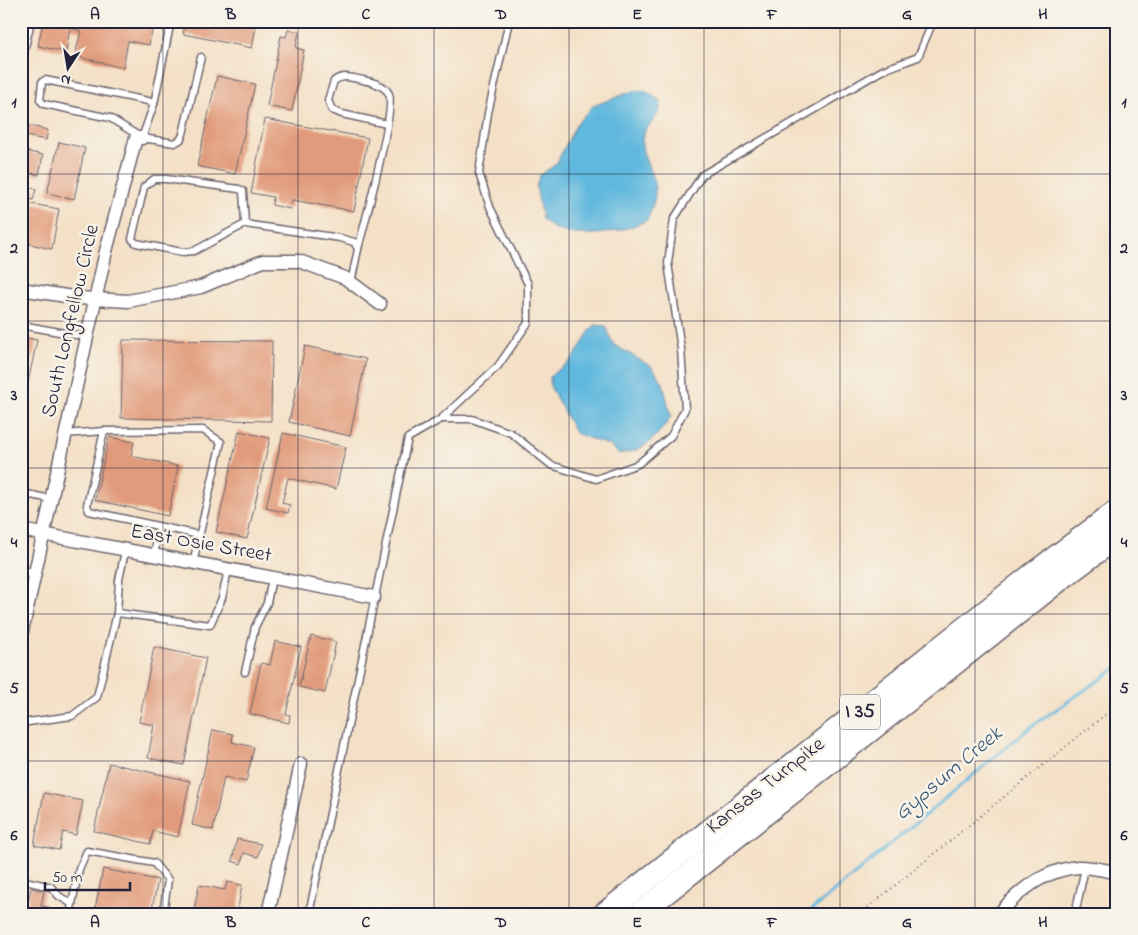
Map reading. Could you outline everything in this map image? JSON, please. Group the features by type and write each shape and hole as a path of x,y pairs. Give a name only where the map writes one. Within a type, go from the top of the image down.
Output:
{"highway":[{"name":"Kansas Turnpike","path":"604,914 1033,574 1117,511"},
{"name":"Kansas Turnpike","path":"639,914 1062,578 1117,537"}],"street":[{"name":"South Longfellow Circle","path":"21,636 95,299 136,138 142,138"},
{"path":"21,289 95,299 128,301 201,287 263,261 299,261 345,278 380,304"},
{"name":"East Osie Street","path":"21,530 374,597"},
{"path":"268,914 302,764"},
{"path":"999,914 1024,889 1040,879 1059,871 1085,868 1117,872"}],"lane":[{"path":"21,65 31,21"},
{"path":"142,138 154,104 171,21"},
{"path":"308,914 408,438 441,419 498,366 528,323 528,284 490,207 479,173 488,112 509,21"},
{"path":"441,419 472,419 511,433 551,465 596,479 638,464 671,436 685,409 681,349 668,263 674,219 702,175 883,70 918,57 933,21"},
{"path":"154,104 148,101 45,80 42,82 40,100 44,104 110,118 142,138 175,143 181,140 201,57"},
{"path":"352,282 358,249 387,124 391,104 389,93 381,86 345,76 334,81 328,100 332,110 387,124"},
{"path":"245,224 242,206 243,191 239,189 154,179 144,187 132,239 136,243 182,252 194,251 245,224 340,238 354,242 358,249"},
{"path":"21,325 87,337"},
{"path":"65,434 104,431 203,430 221,442 193,563"},
{"path":"104,431 87,505 89,511 159,527 200,532"},
{"path":"21,493 51,499"},
{"path":"154,556 159,527"},
{"path":"21,721 28,722 72,716 97,697 117,613 119,580 125,551"},
{"path":"21,569 35,573"},
{"path":"117,613 210,625 222,598 228,570"},
{"path":"245,672 254,626 267,603 272,578"},
{"path":"70,914 79,869 87,851 154,863 168,880 163,914"},
{"path":"1075,914 1085,868"},
{"path":"21,880 51,887 59,896 72,904"}],"path":[{"path":"860,914 1117,705"}],"shaded area":[{"path":"21,21 38,21 21,88"}],"water":[{"path":"643,90 661,101 658,114 646,129 642,139 643,153 655,185 653,206 648,219 628,228 604,233 568,233 552,227 542,219 536,186 540,175 556,164 577,123 593,106 630,92"},
{"path":"595,325 606,326 613,344 652,367 663,383 671,417 650,442 636,450 619,454 610,446 575,433 550,386 550,377 572,359"}],"building":[{"path":"43,21 154,21 149,45 128,41 123,68 75,56 81,31 70,28 66,52 38,46"},
{"path":"186,21 257,21 252,48 183,34"},
{"path":"288,30 299,32 296,48 304,50 292,111 267,106 281,36 286,37"},
{"path":"217,76 255,84 235,174 197,166"},
{"path":"265,119 368,138 354,211 292,200 290,209 272,205 273,197 251,193"},
{"path":"21,124 48,130 46,140 21,135"},
{"path":"59,142 85,148 74,199 47,193"},
{"path":"21,150 43,155 39,175 21,171"},
{"path":"21,186 36,189 33,200 21,197"},
{"path":"21,202 59,209 52,249 21,242"},
{"path":"21,337 37,340 23,406 21,405"},
{"path":"123,340 272,341 271,421 121,418"},
{"path":"305,346 366,359 350,436 289,422"},
{"path":"239,431 270,438 247,539 216,532"},
{"path":"283,433 346,447 336,489 288,478 282,503 290,505 288,513 266,508"},
{"path":"109,437 134,442 131,456 178,466 168,516 95,500"},
{"path":"311,636 336,642 325,693 299,687"},
{"path":"275,641 301,647 286,714 290,715 289,723 250,714 261,663 270,665"},
{"path":"154,647 206,658 184,765 148,758 154,725 139,722"},
{"path":"213,730 233,734 232,742 254,747 246,782 224,777 213,830 192,825"},
{"path":"109,763 190,781 178,837 153,831 150,844 94,831"},
{"path":"44,793 83,801 76,835 63,832 59,850 34,845"},
{"path":"237,839 261,844 258,857 244,853 241,864 232,861"},
{"path":"103,869 158,880 151,914 94,914"},
{"path":"227,882 242,885 237,914 193,914 199,885 225,890"},
{"path":"31,888 44,891 41,906 49,907 47,914 21,914 21,901 28,903"}],"waterway":[{"name":"Gypsum Creek","path":"807,914 1032,726 1117,668"}]}
